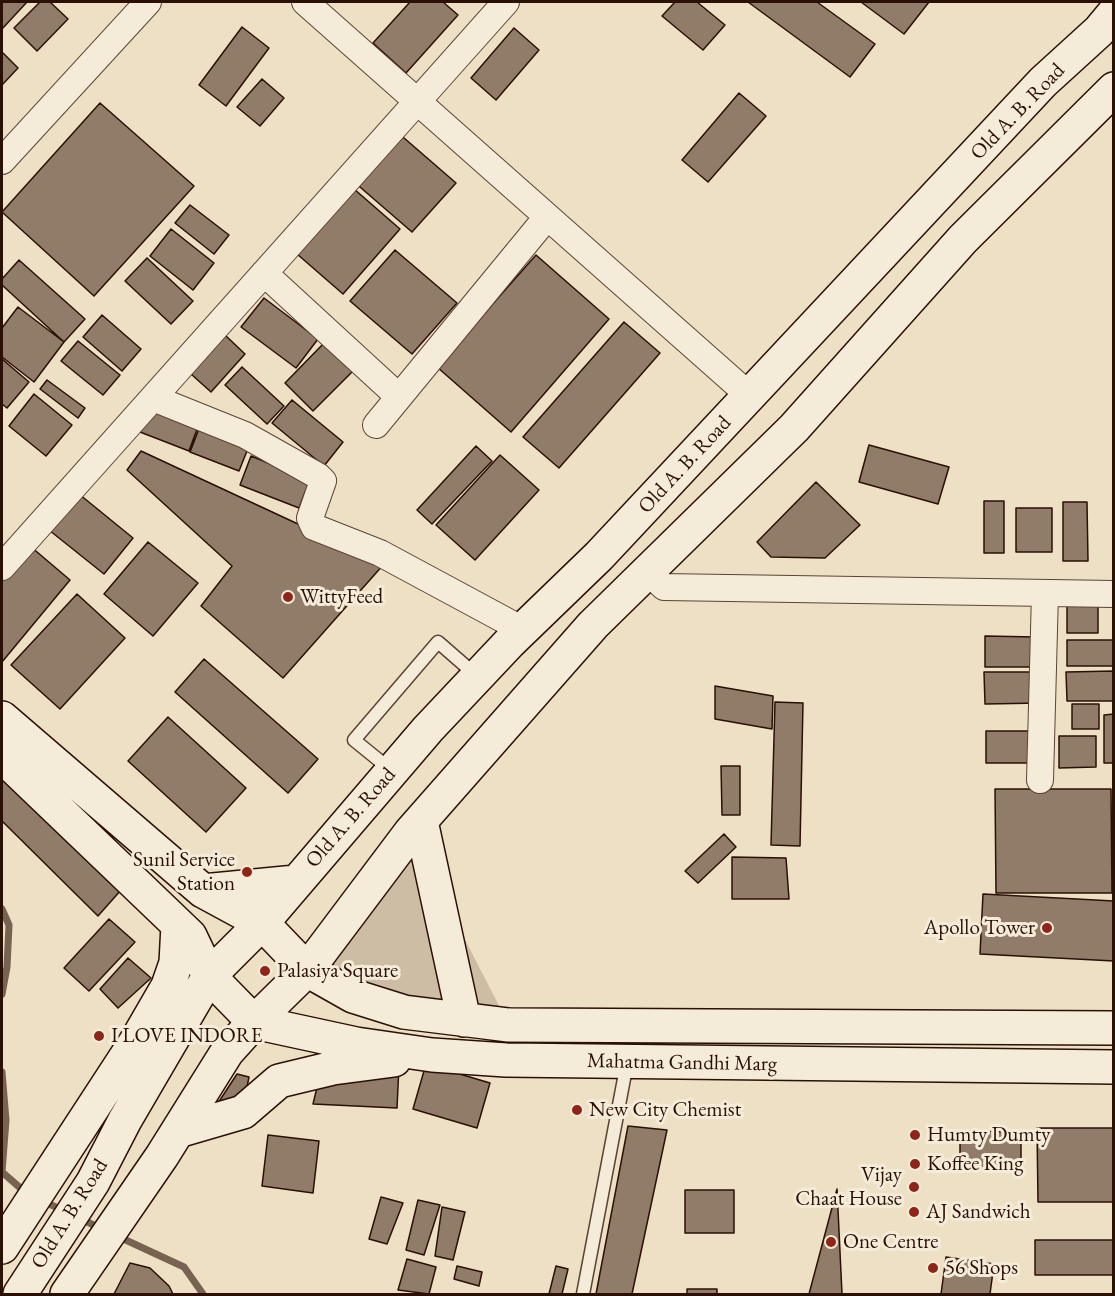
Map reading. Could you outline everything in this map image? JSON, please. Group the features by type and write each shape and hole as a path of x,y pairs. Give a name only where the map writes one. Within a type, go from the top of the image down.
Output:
{"main road":[{"name":"Old A. B. Road","path":"20,1294 50,1253 87,1192 125,1120 208,976 262,923 392,771 477,677 599,556 1043,82 1099,31 1113,13"},
{"path":"307,970 421,821 592,625 649,573 794,428 963,239 1113,89"},
{"name":"Mahatma Gandhi Marg","path":"2,718 203,891 262,923 307,970 353,996 404,1012 520,1026 1113,1028"},
{"path":"2,756 190,936 208,976 254,1022"},
{"path":"421,821 464,1020"},
{"path":"203,891 296,882"},
{"path":"2,1247 57,1164 168,986 176,963 178,925"},
{"name":"Old A. B. Road","path":"73,1285 178,1131 227,1052 307,970"},
{"name":"Mahatma Gandhi Marg","path":"254,1022 356,1044 432,1055 627,1062 1113,1067"},
{"path":"178,1131 243,1112 279,1081 333,1068 432,1055"},
{"path":"57,1164 87,1192"}],"street":[{"path":"2,161 148,2"},
{"path":"305,2 750,396"},
{"path":"2,567 506,2"},
{"path":"376,425 547,217"},
{"path":"264,273 399,397"},
{"path":"153,398 244,435 318,476 323,481 310,518 314,527 380,553 523,630"},
{"path":"649,573 664,587 1113,594"},
{"path":"1040,780 1045,593"}],"lane":[{"path":"392,771 354,740 438,642 477,677"},
{"path":"584,1294 627,1062"}],"shaded area":[{"path":"410,833 509,1025 307,970"}],"building":[{"path":"2,2 27,2 2,29"},
{"path":"40,2 50,2 68,19 37,51 14,28"},
{"path":"410,2 443,2 458,15 406,73 373,43"},
{"path":"675,2 697,2 725,25 703,50 662,16"},
{"path":"748,2 817,2 875,44 850,77"},
{"path":"861,2 929,2 904,34"},
{"path":"242,27 269,48 226,106 199,85"},
{"path":"514,28 539,50 496,100 471,78"},
{"path":"2,52 18,68 2,85"},
{"path":"262,79 284,98 260,126 237,107"},
{"path":"739,93 766,116 708,182 682,160"},
{"path":"100,103 194,186 94,296 2,212"},
{"path":"396,131 456,183 412,232 353,181"},
{"path":"346,182 400,229 343,294 289,247"},
{"path":"190,205 229,235 214,254 175,223"},
{"path":"171,229 214,263 193,290 150,256"},
{"path":"395,250 457,303 412,354 350,301"},
{"path":"536,255 609,319 511,432 437,367"},
{"path":"147,258 193,301 171,324 125,281"},
{"path":"19,260 85,319 64,342 2,285 2,279"},
{"path":"264,298 318,339 296,368 241,327"},
{"path":"18,307 64,342 34,382 2,357 2,328"},
{"path":"102,315 141,349 122,371 83,337"},
{"path":"624,322 660,353 559,468 523,437"},
{"path":"225,335 245,354 211,392 191,374"},
{"path":"78,341 120,375 103,395 61,361"},
{"path":"325,342 354,370 313,411 285,383"},
{"path":"2,359 29,382 7,408 2,404"},
{"path":"242,367 284,406 267,424 225,385"},
{"path":"47,380 85,408 78,418 40,389"},
{"path":"34,394 72,425 46,456 9,426"},
{"path":"292,400 343,442 324,466 272,423"},
{"path":"150,403 200,421 189,451 140,432"},
{"path":"202,421 251,441 239,471 190,452"},
{"path":"869,445 949,467 938,504 859,482"},
{"path":"476,446 492,461 432,524 417,510"},
{"path":"141,451 384,564 283,678 201,606 232,566 127,470"},
{"path":"500,455 539,490 475,560 436,525"},
{"path":"251,456 310,480 299,508 240,485"},
{"path":"816,482 860,525 825,558 771,557 757,542"},
{"path":"79,494 133,538 104,574 49,530"},
{"path":"984,501 1004,501 1004,553 984,553"},
{"path":"1063,502 1087,502 1088,561 1063,561"},
{"path":"1016,508 1052,508 1052,552 1016,552"},
{"path":"148,542 198,583 153,636 104,594"},
{"path":"30,546 70,580 2,662 2,580"},
{"path":"77,594 125,638 60,709 11,665"},
{"path":"1067,599 1098,599 1098,633 1067,633"},
{"path":"985,636 1036,637 1036,667 985,667"},
{"path":"1067,640 1114,640 1114,666 1067,666"},
{"path":"204,659 318,759 288,793 175,692"},
{"path":"1114,671 1114,701 1067,701 1066,672"},
{"path":"984,672 1041,672 1041,703 985,704"},
{"path":"715,686 773,696 772,729 715,719"},
{"path":"775,702 803,703 800,846 771,845"},
{"path":"1072,704 1099,704 1099,729 1072,729"},
{"path":"1114,714 1114,763 1104,763 1104,715"},
{"path":"168,717 246,788 206,832 128,761"},
{"path":"986,731 1034,731 1035,763 986,763"},
{"path":"1059,736 1096,736 1096,767 1059,768"},
{"path":"2,766 121,890 98,916 2,821"},
{"path":"721,766 740,766 740,815 722,815"},
{"path":"995,789 1111,789 1112,893 996,893"},
{"path":"724,834 736,847 698,883 685,871"},
{"path":"732,857 786,858 789,899 732,899"},
{"name":"Apollo Tower","path":"983,894 1114,901 1114,961 980,954"},
{"path":"109,919 135,942 89,991 64,968"},
{"path":"128,958 151,978 118,1008 100,989"},
{"path":"426,1064 490,1083 477,1128 413,1109"},
{"path":"399,1066 397,1108 313,1104 320,1075"},
{"path":"237,1074 249,1077 244,1102 218,1103"},
{"path":"628,1126 667,1130 632,1294 596,1294"},
{"path":"1037,1128 1114,1128 1114,1202 1038,1202"},
{"path":"960,1131 1021,1132 1021,1169 960,1169"},
{"path":"268,1135 319,1141 313,1193 262,1186"},
{"name":"One Centre","path":"837,1189 842,1294 809,1294"},
{"path":"685,1190 734,1190 734,1233 685,1233"},
{"path":"381,1197 403,1203 387,1244 369,1239"},
{"path":"418,1200 440,1205 424,1255 406,1250"},
{"path":"442,1207 465,1212 453,1260 435,1256"},
{"path":"1035,1240 1114,1240 1114,1275 1035,1275"},
{"path":"946,1257 994,1264 990,1294 941,1294"},
{"path":"407,1259 436,1267 429,1294 398,1290"},
{"path":"130,1263 150,1268 169,1286 173,1294 114,1294"},
{"path":"457,1266 482,1272 479,1286 454,1279"},
{"path":"556,1266 568,1269 562,1294 549,1294"},
{"path":"687,1289 717,1289 717,1294 687,1294"}],"waterway":[{"path":"2,909 9,925 7,967 2,994"},
{"path":"2,1072 6,1120 2,1172 26,1193"},
{"path":"41,1200 64,1211"},
{"path":"79,1218 102,1229"},
{"path":"117,1236 184,1267 203,1294"}],"place":[{"name":"WittyFeed","path":"288,597"},
{"name":"Sunil Service Station","path":"247,872"},
{"name":"Apollo Tower","path":"1047,928"},
{"name":"Palasiya Square","path":"265,971"},
{"name":"I LOVE INDORE","path":"99,1036"},
{"name":"New City Chemist","path":"577,1110"},
{"name":"Humty Dumty","path":"915,1135"},
{"name":"Koffee King","path":"915,1164"},
{"name":"Vijay Chaat House","path":"914,1187"},
{"name":"AJ Sandwich","path":"914,1212"},
{"name":"One Centre","path":"831,1242"},
{"name":"56 Shops","path":"933,1268"}]}
